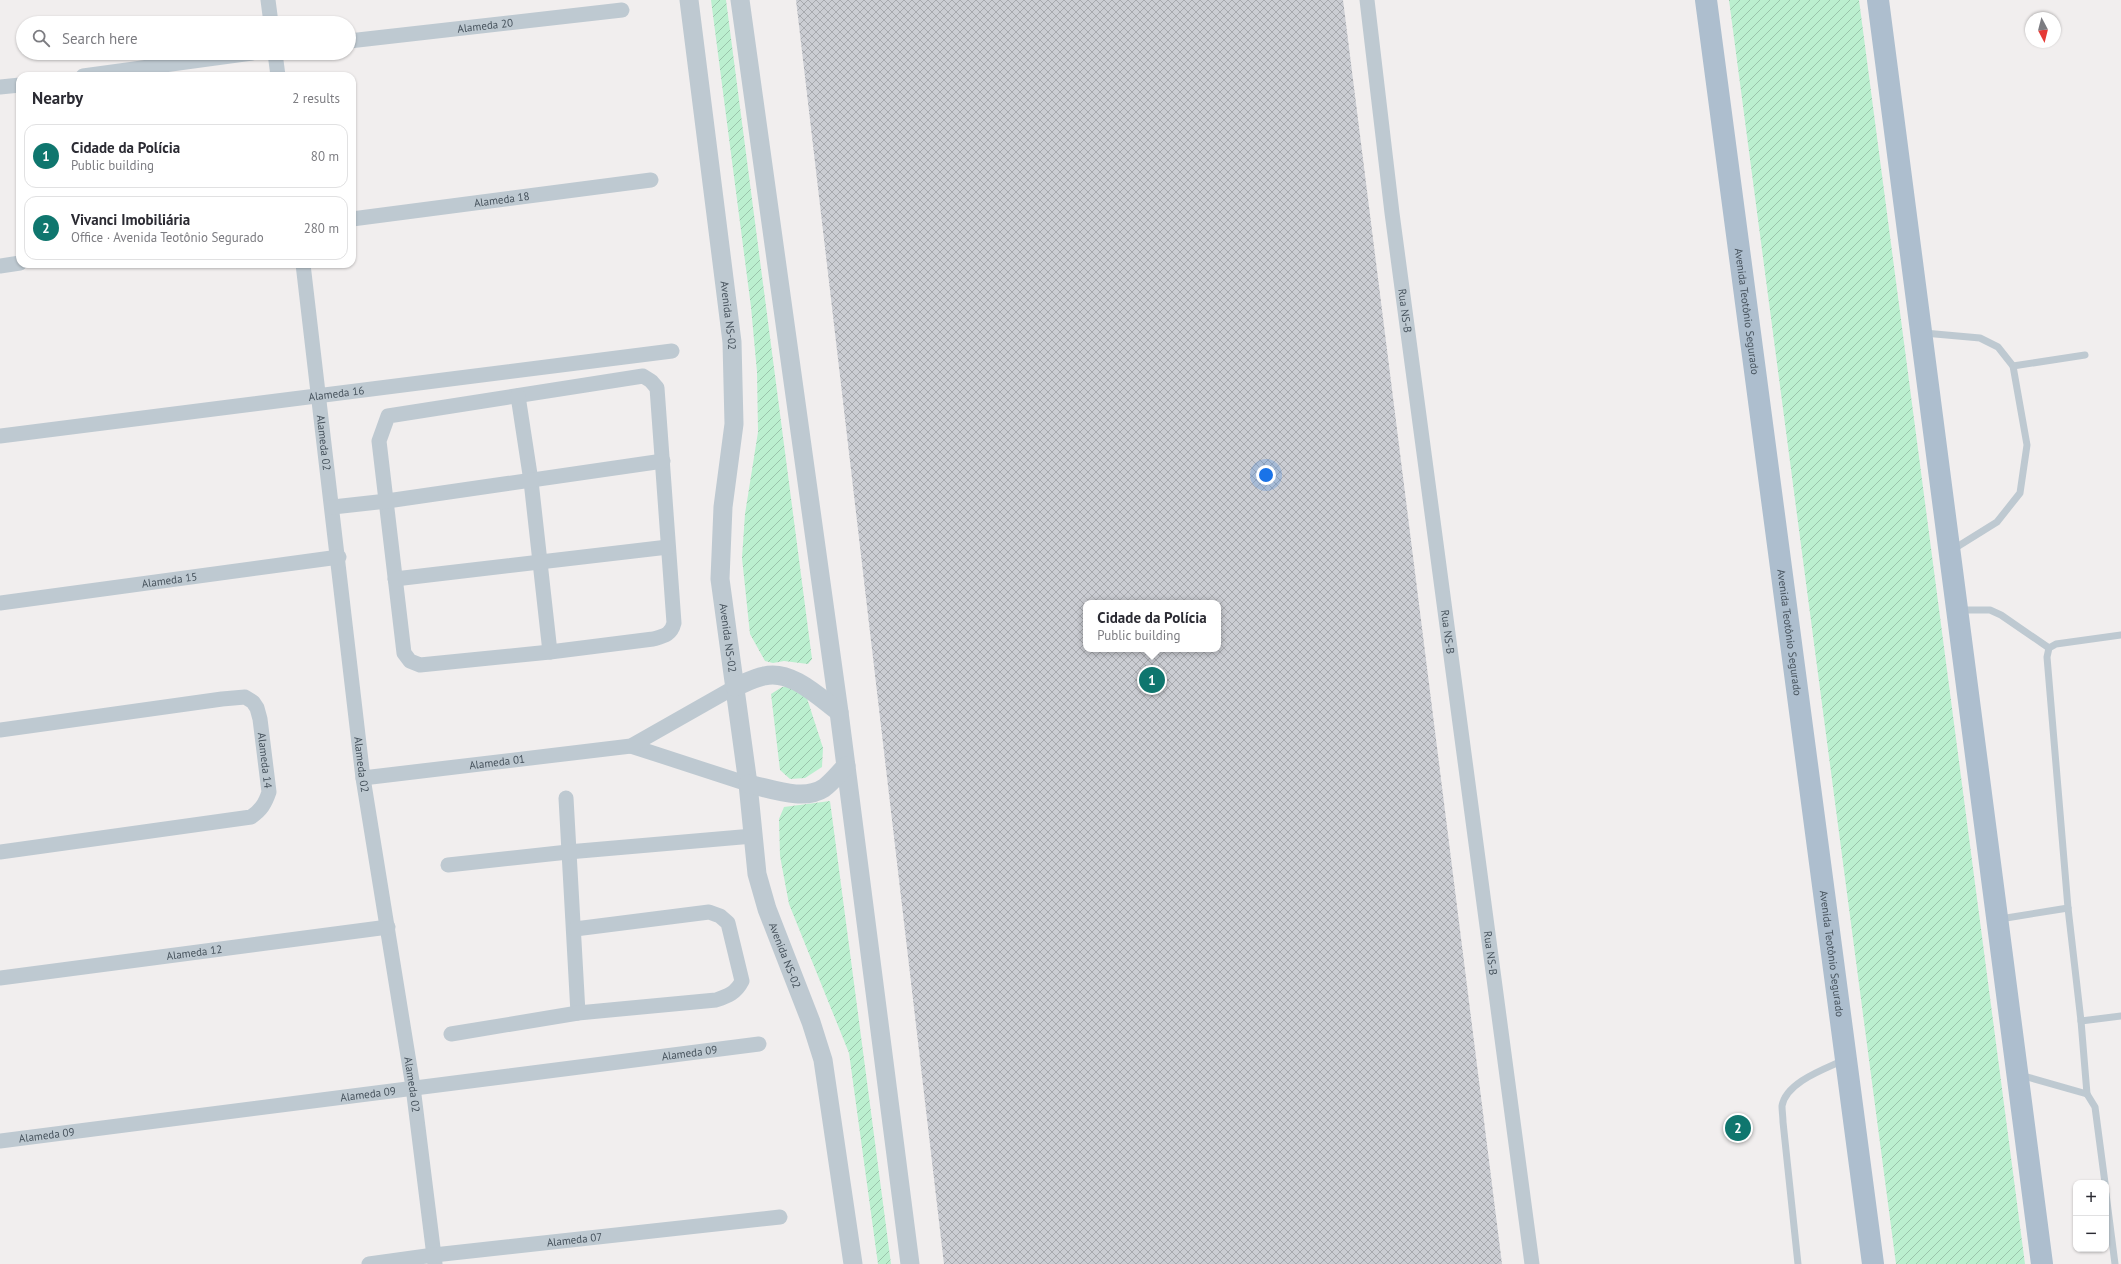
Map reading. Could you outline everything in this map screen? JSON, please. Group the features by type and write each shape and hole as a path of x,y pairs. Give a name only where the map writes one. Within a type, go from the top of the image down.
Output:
{"main road":[{"name":"Avenida Teotônio Segurado","path":"1706,0 1873,1264"},
{"path":"1878,0 1950,551 1996,919 2042,1264"}],"street":[{"path":"268,0 270,16"},
{"name":"Avenida NS-02","path":"689,0 732,342 734,424 723,507 720,579 748,784 757,874 767,909 811,1022 823,1060 853,1264"},
{"path":"740,0 839,712 910,1264"},
{"name":"Rua NS-B","path":"1367,0 1392,213 1532,1264"},
{"name":"Alameda 20","path":"356,40 622,10"},
{"path":"112,72 201,60"},
{"path":"276,60 277,72"},
{"path":"0,87 16,85"},
{"name":"Alameda 18","path":"356,218 652,180"},
{"path":"0,266 16,264"},
{"name":"Alameda 02","path":"304,268 339,556 363,778 413,1087 434,1259"},
{"name":"Alameda 16","path":"0,436 672,351"},
{"path":"643,376 651,381 657,388 674,623 672,630 666,635 653,639 550,652 420,665 410,661 404,653 379,441 384,423 388,416 518,396 643,376"},
{"path":"518,396 531,481 550,652"},
{"path":"333,507 531,481 663,461"},
{"path":"395,579 668,547"},
{"name":"Alameda 15","path":"0,603 339,556"},
{"path":"735,687 765,675 780,675 797,682 839,712"},
{"name":"Alameda 01","path":"363,778 631,746 735,687"},
{"name":"Alameda 14","path":"0,730 245,697 253,702 260,719 269,792 266,802 261,810 251,817 0,852"},
{"name":"Alameda 01","path":"631,746 748,784"},
{"path":"748,784 791,793 808,793 823,788 846,766"},
{"path":"566,798 568,852 575,929 578,1013"},
{"path":"448,865 568,852 753,836"},
{"path":"451,1034 578,1013 716,1000 728,996 738,989 742,981 728,923 720,916 709,912 575,929"},
{"name":"Alameda 12","path":"0,978 388,927"},
{"name":"Alameda 09","path":"0,1141 413,1087 759,1044"},
{"name":"Alameda 07","path":"369,1264 434,1259 780,1217"}],"lane":[{"path":"1921,332 1980,338 1998,347 2013,366 2027,445 2020,493 1997,522 1950,551"},
{"path":"2013,366 2085,355"},
{"path":"1957,610 1990,610 2001,615 2049,648"},
{"path":"2105,1180 2095,1107 2087,1094 2081,1021 2068,908 2047,658 2049,648 2056,644 2121,635"},
{"path":"1996,919 2068,908"},
{"path":"2081,1021 2121,1016"},
{"path":"1798,1264 1782,1105 1801,1081 1846,1059"},
{"path":"2017,1074 2087,1094"},
{"path":"2109,1216 2115,1264"}],"green space":[{"path":"711,0 726,0 812,659 808,664 784,661 773,663 765,661 750,634 742,558 745,514 758,432 757,372 751,307"},
{"path":"1729,0 1859,0 2025,1264 1896,1264"},
{"path":"794,685 805,692 823,748 822,767 805,778 790,779 780,770 771,694 782,687"},
{"path":"830,801 891,1264 878,1264 849,1053 789,904 780,856 779,819 784,807"}],"building":[{"path":"796,0 1343,0 1502,1264 944,1264"}],"place":[{"name":"Cidade da Polícia","path":"1152,680"},
{"name":"Vivanci Imobiliária","path":"1738,1128"}]}
